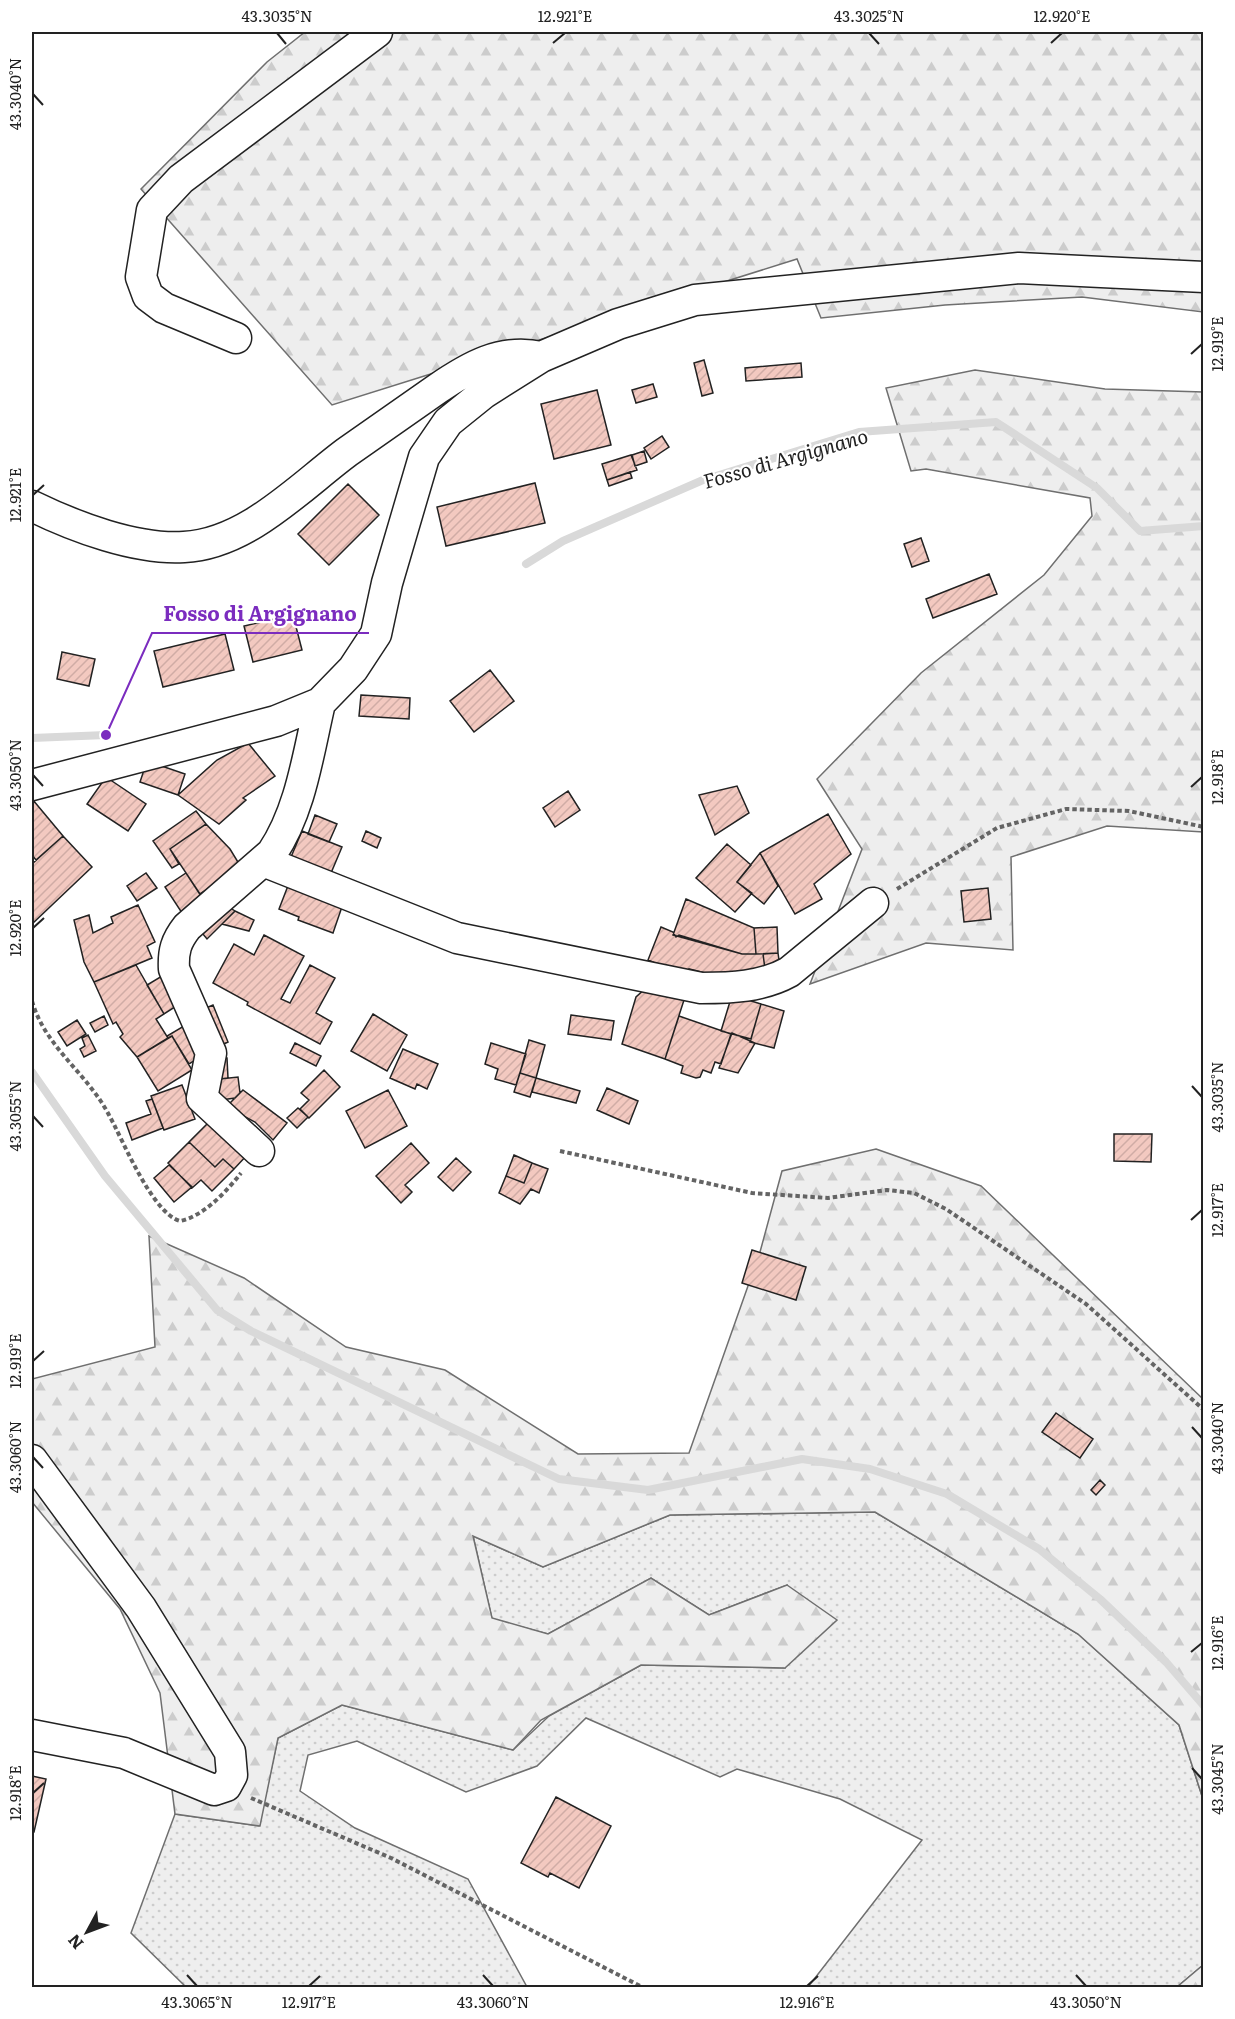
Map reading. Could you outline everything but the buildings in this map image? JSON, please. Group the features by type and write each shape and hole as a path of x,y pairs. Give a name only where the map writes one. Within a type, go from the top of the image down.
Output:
{"street":[{"path":"236,338 164,308 148,296 141,276 152,210 182,179 377,32"},
{"path":"32,785 276,721 321,703 354,669 376,634 387,583 424,457 448,422 484,393 541,357 618,324 695,300 1019,268 1203,277"},
{"path":"32,506 131,543 184,547 218,540 280,507 346,453 465,369 498,356 522,353 541,357"},
{"path":"259,1151 202,1098 211,1053 174,969 173,955 177,940 187,927 272,853 291,822 321,703"},
{"path":"263,861 457,938 700,988 729,988 774,980 789,972 873,903"},
{"path":"32,1460 141,1608 230,1752 232,1775 226,1786 214,1790 124,1753 32,1735"}],"path":[{"path":"873,903 997,828 1066,808 1129,811 1203,827"},
{"path":"32,1001 45,1033 101,1101 154,1199 173,1219 187,1220 208,1207 233,1184 259,1151"},
{"path":"560,1151 752,1193 828,1198 887,1190 914,1193 963,1221 1086,1304 1203,1410"},
{"path":"226,1786 391,1858 644,1988"}],"green space":[{"path":"305,32 1203,32 1203,312 1082,297 945,305 821,318 797,259 332,405 141,189 267,62"},
{"path":"975,370 1105,389 1203,392 1203,832 1107,826 1011,857 1013,950 926,943 810,984 862,849 817,779 921,673 1044,575 1092,516 1090,498 926,469 911,471 886,388"},
{"path":"876,1149 981,1186 1203,1399 1203,1799 1179,1725 1078,1634 875,1512 670,1515 543,1567 473,1536 492,1618 548,1634 651,1578 709,1615 787,1585 837,1620 785,1668 641,1665 541,1720 513,1750 342,1705 278,1738 260,1826 175,1814 160,1693 120,1609 32,1502 32,1379 155,1347 149,1236 244,1278 346,1347 445,1370 578,1454 689,1453 760,1252 782,1171"},
{"path":"875,1512 1078,1634 1179,1725 1203,1799 1203,1965 1177,1987 808,1987 922,1840 840,1799 737,1769 720,1777 586,1718 537,1766 466,1792 357,1741 308,1755 300,1791 355,1828 468,1879 527,1987 186,1987 131,1933 175,1814 259,1826 278,1738 342,1705 513,1750 549,1716 641,1665 785,1668 787,1585 709,1615 651,1578 548,1634 492,1619 473,1536 543,1567 670,1515"},
{"path":"1203,1965 1203,1987 1177,1987"}],"waterway":[{"name":"Fosso di Argignano","path":"526,564 563,541 703,480 859,432 996,422 1097,488 1140,531 1204,526"},
{"name":"Fosso di Argignano","path":"32,738 106,735"},
{"path":"32,1072 105,1176 217,1310 251,1331 559,1479 648,1490 802,1459 870,1469 947,1494 1039,1549 1100,1599 1166,1662 1204,1706"}],"place":[{"name":"Fosso di Argignano","path":"106,735"}]}
